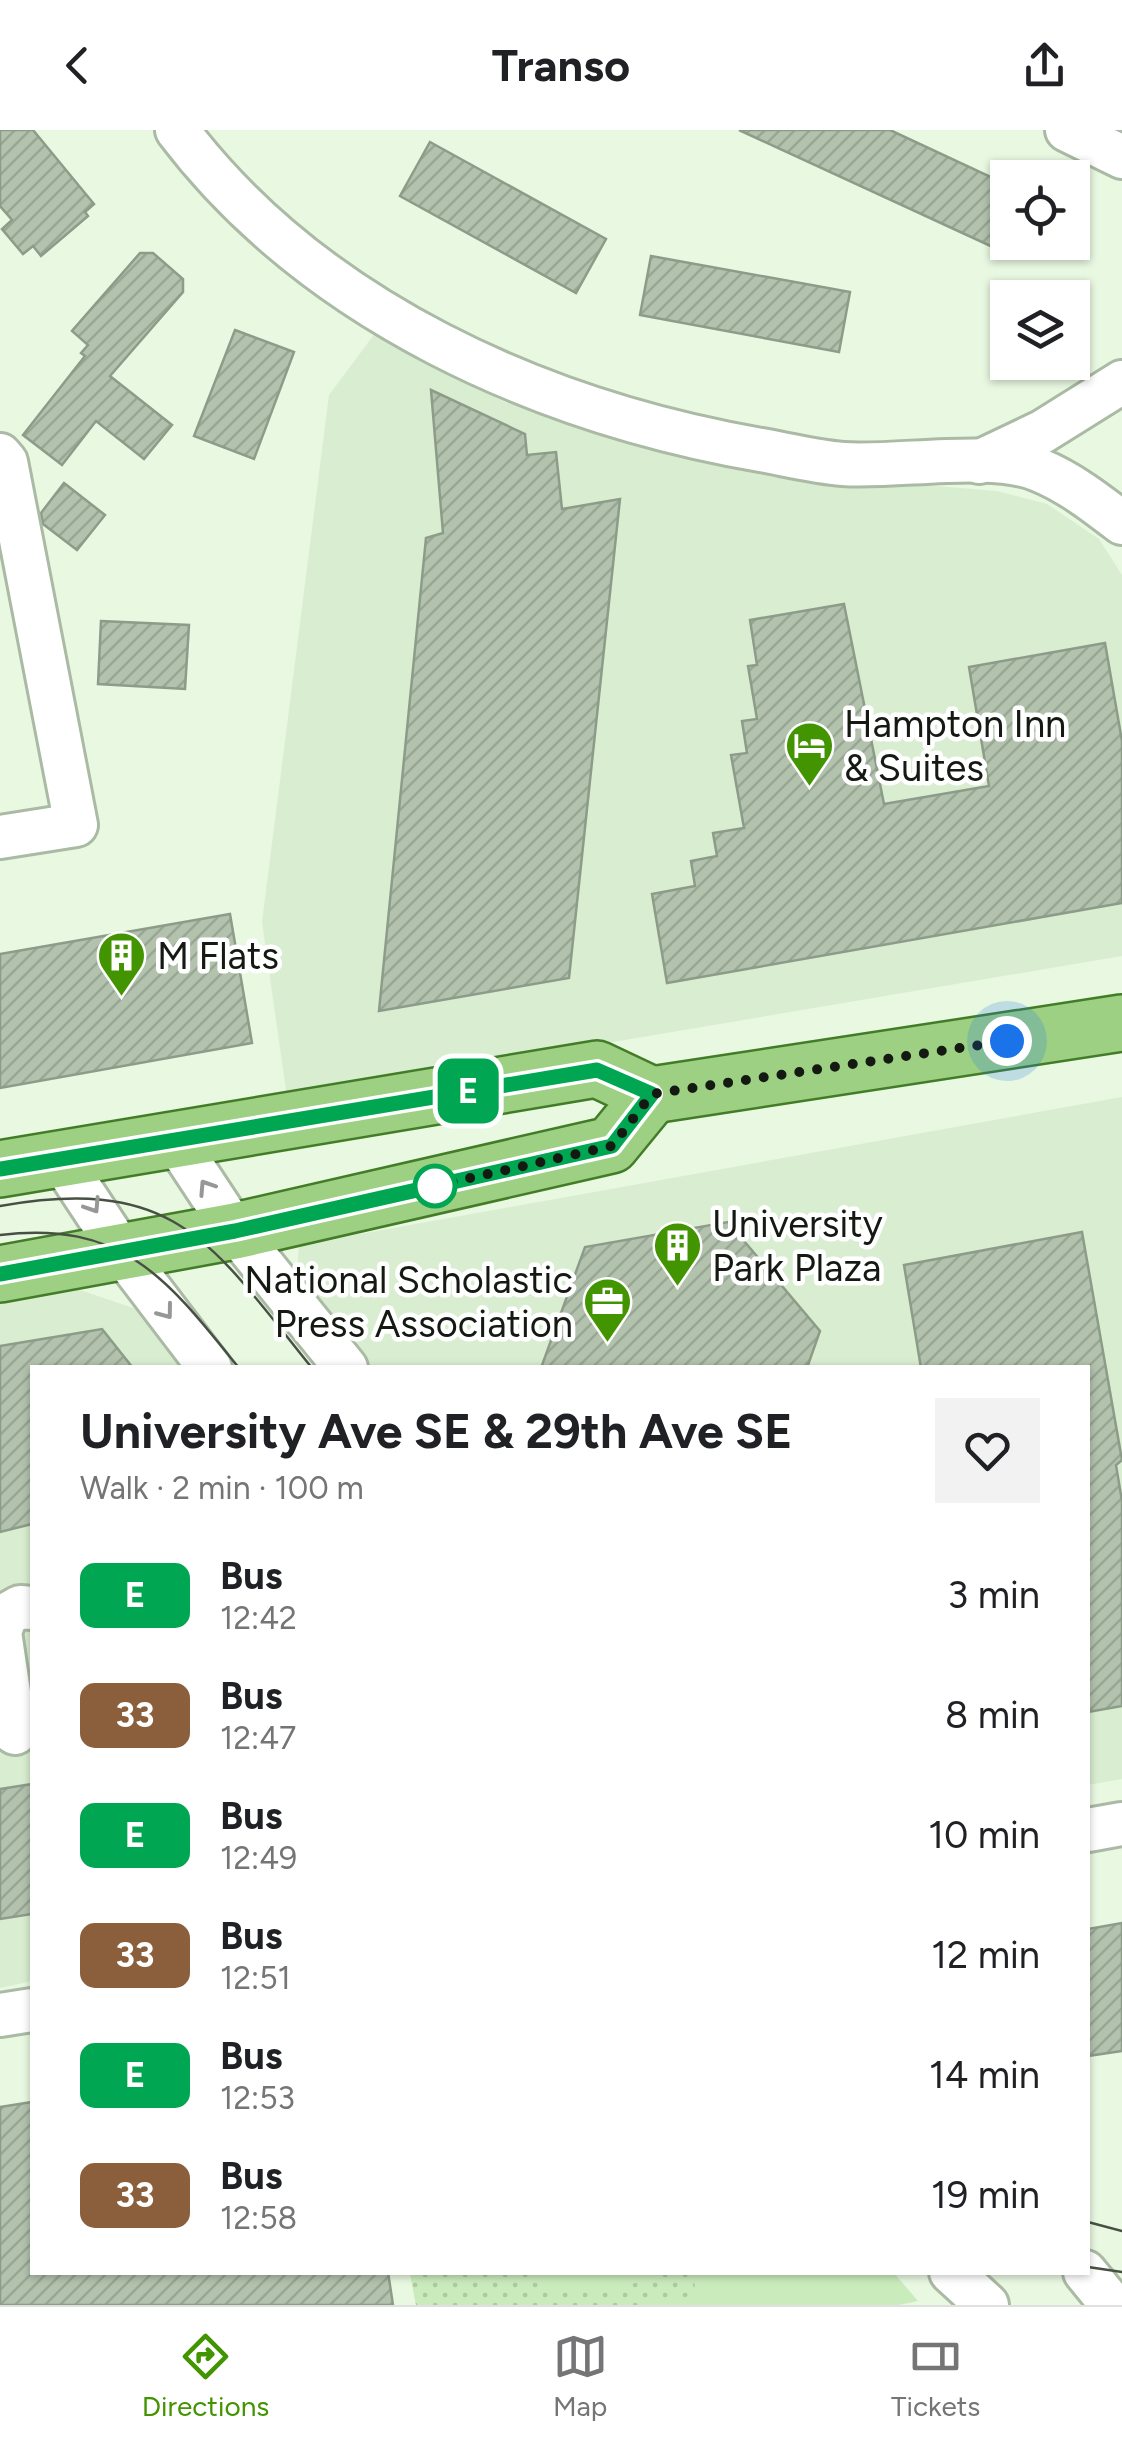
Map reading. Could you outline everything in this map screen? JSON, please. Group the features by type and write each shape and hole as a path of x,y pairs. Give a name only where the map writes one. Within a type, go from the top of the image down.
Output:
{"main road":[{"path":"0,1170 597,1070 652,1094 1122,1024"},
{"path":"0,1274 235,1231 612,1146 652,1094"}],"street":[{"path":"178,130 276,235 372,305 477,364 573,404 706,440 842,464 978,462 1036,468 1122,522"},
{"path":"1067,130 1122,157"},
{"path":"978,462 1042,432 1122,382"},
{"path":"0,455 6,462 76,824 0,837"},
{"path":"177,1143 235,1231 344,1365"},
{"path":"60,1158 124,1254 208,1365"},
{"path":"16,1733 0,1632 6,1616 20,1607 30,1608"},
{"path":"1090,1830 1122,1824"},
{"path":"0,2015 30,2010"},
{"path":"953,2275 987,2305"},
{"path":"1087,2275 1112,2305"}],"shaded area":[{"path":"376,332 504,402 682,453 899,483 997,491 1047,504 1099,539 1122,575 1122,956 287,1097 262,922 329,395"},
{"path":"1122,1097 1122,1779 1090,1785 1090,1365 364,1365 296,1284 299,1245"},
{"path":"77,1289 148,1313 189,1365 30,1365 30,1981 0,1988 0,1295"},
{"path":"410,2275 896,2275 918,2301 899,2305 416,2305"},
{"path":"410,2275 528,2275 529,2281 566,2290 600,2291 654,2275 693,2275 696,2295 643,2305 416,2305"}],"building":[{"path":"0,130 33,130 94,204 85,212 88,216 41,256 33,246 23,254 2,229 12,220 0,206"},
{"path":"739,130 890,130 990,177 990,246"},
{"path":"430,142 606,239 576,293 400,196"},
{"path":"140,253 153,253 183,279 183,292 110,376 172,425 144,459 96,421 62,465 23,435 85,356 81,353 88,345 72,331"},
{"path":"651,256 850,292 839,352 640,315"},
{"path":"235,330 294,352 254,459 194,436"},
{"path":"431,390 525,434 527,455 556,452 562,509 620,499 569,978 379,1011 426,538 443,533"},
{"path":"64,483 105,515 77,550 43,524 41,513"},
{"path":"844,604 884,804 989,786 969,667 1105,643 1122,741 1122,903 667,983 652,894 695,886 691,861 717,856 713,833 744,828 731,755 747,753 742,721 757,719 748,666 757,665 750,620"},
{"path":"101,621 189,625 185,689 98,684"},
{"name":"M Flats","path":"230,914 252,1043 0,1088 0,954"},
{"name":"University Park Plaza","path":"728,1222 820,1331 808,1365 542,1365 585,1247"},
{"path":"1082,1232 1122,1460 1116,1465 1122,1501 1122,1706 1090,1712 1090,1365 921,1365 904,1265"},
{"path":"102,1329 131,1365 30,1365 30,1524 0,1532 0,1346"},
{"path":"30,1784 30,1914 0,1919 0,1789"},
{"path":"1122,1923 1122,2051 1090,2056 1090,1929"},
{"path":"30,2102 30,2275 388,2275 393,2305 0,2305 0,2107"}],"tram line":[{"path":"0,1206 60,1199 109,1201 150,1211 184,1228 246,1286 310,1365"},
{"path":"0,1235 43,1233 80,1237 111,1247 165,1283 236,1365"},
{"path":"1090,2223 1122,2231"},
{"path":"1090,2267 1122,2272"}],"bus line":[{"name":"E","path":"0,1169 177,1143 597,1070 652,1094 612,1146 235,1231 0,1274"}],"place":[{"name":"Hampton Inn & Suites","path":"809,788"},
{"name":"M Flats","path":"122,998"},
{"name":"University Park Plaza","path":"677,1288"},
{"name":"National Scholastic Press Association","path":"608,1344"}],"route":[{"path":"435,1186 612,1146 652,1094 1007,1041"}]}
